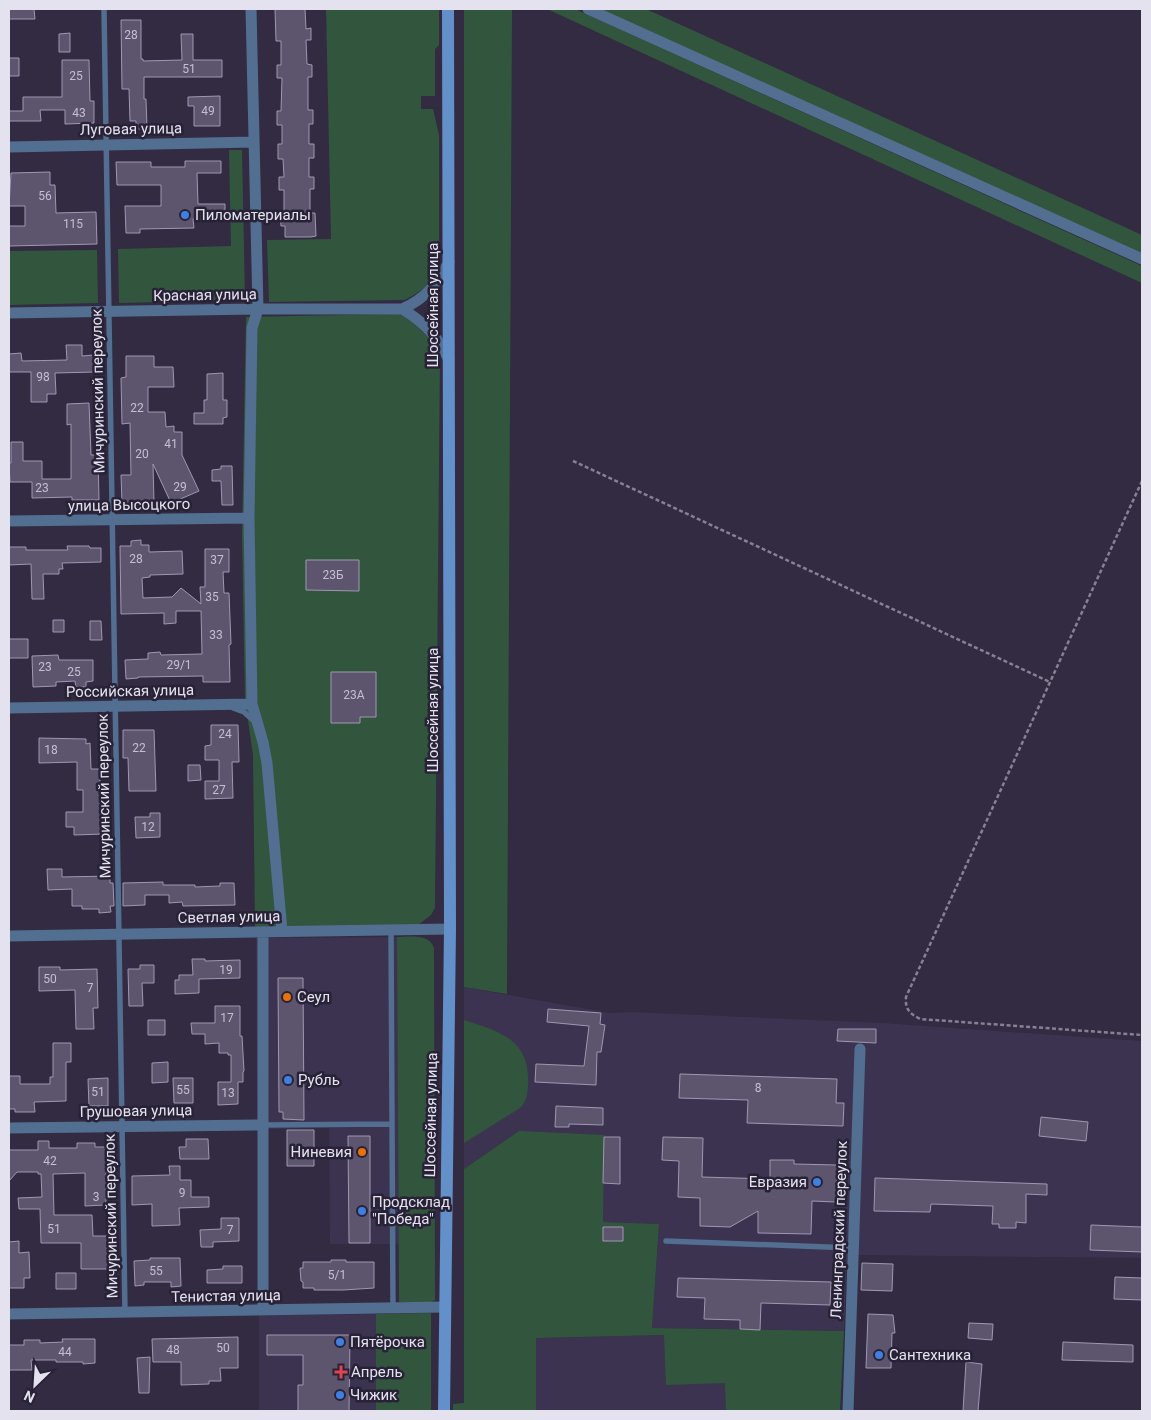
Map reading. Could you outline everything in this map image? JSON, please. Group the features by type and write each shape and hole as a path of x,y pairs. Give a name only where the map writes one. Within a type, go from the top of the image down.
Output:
{"main road":[{"name":"Шоссейная улица","path":"444,1411 450,929 448,9"}],"street":[{"path":"251,9 258,308 252,328 249,518 252,704 267,763 282,931"},
{"path":"588,9 1142,259"},
{"name":"Луговая улица","path":"9,147 254,142"},
{"path":"402,309 421,299 430,290 449,262"},
{"name":"Красная улица","path":"9,314 258,308 402,309"},
{"path":"402,309 416,317 434,334 449,360"},
{"name":"улица Высоцкого","path":"9,522 249,518"},
{"name":"Российская улица","path":"9,708 252,704"},
{"name":"Светлая улица","path":"9,936 450,929"},
{"path":"263,932 263,1310"},
{"name":"Ленинградский переулок","path":"848,1411 860,1049"},
{"name":"Грушовая улица","path":"9,1128 263,1125"},
{"name":"Тенистая улица","path":"9,1314 445,1307"}],"lane":[{"name":"Мичуринский переулок","path":"104,9 125,1312"},
{"path":"218,705 238,710 258,724"},
{"path":"391,930 393,1308"},
{"path":"263,1125 392,1124"},
{"path":"666,1241 853,1248"}],"path":[{"path":"573,461 1050,682"},
{"path":"1142,480 906,997 907,1010 920,1019 1142,1035"}],"shaded area":[{"path":"397,937 399,1244 330,1244 329,1128 257,1129 256,938"},
{"path":"464,987 610,1013 631,1012 883,1023 1142,1041 1142,1258 847,1255 844,1331 652,1328 659,1224 603,1222 519,1131 464,1169"},
{"path":"376,1314 376,1411 259,1411 259,1315"},
{"path":"665,1335 726,1383 726,1411 536,1411 536,1338"}],"green space":[{"path":"326,9 439,9 439,45 435,49 435,96 421,96 421,109 433,109 439,135 439,258 435,272 428,284 404,300 269,302 267,240 331,239"},
{"path":"464,9 512,9 507,994 464,987"},
{"path":"547,9 575,9 1142,266 1142,283"},
{"path":"599,9 646,9 1142,235 1142,254"},
{"path":"229,150 242,150 245,300 119,303 118,249 231,246"},
{"path":"97,250 98,303 9,305 9,251"},
{"path":"399,314 422,331 440,353 435,908 431,915 418,925 255,927 253,755 245,700 242,535 246,317"},
{"path":"397,937 423,938 428,940 434,948 435,1300 432,1302 399,1302"},
{"path":"464,1020 499,1033 516,1045 523,1054 527,1065 528,1091 520,1108 464,1143"},
{"path":"519,1131 604,1135 603,1222 659,1224 652,1328 844,1331 840,1411 726,1411 725,1383 666,1385 664,1335 536,1338 536,1411 453,1411 453,1404 464,1403 464,1169"},
{"path":"431,1313 431,1411 376,1411 376,1314"}],"building":[{"path":"9,9 34,9 35,19 9,19"},
{"path":"275,9 305,9 306,29 311,28 311,40 306,40 307,64 312,65 312,77 308,77 308,110 313,110 313,124 309,124 309,144 314,144 314,158 309,158 309,177 314,177 314,189 310,189 310,213 315,213 316,236 311,237 285,237 285,226 281,226 280,213 284,214 284,190 279,190 279,177 284,177 283,159 278,159 278,144 282,144 282,125 277,125 277,111 281,111 282,78 277,78 277,65 281,65 281,41 276,41"},
{"path":"121,20 141,20 141,59 143,61 182,60 181,34 193,34 193,60 222,60 222,77 144,77 147,129 136,129 136,121 130,121 129,89 122,89"},
{"path":"70,33 70,52 59,52 59,34"},
{"path":"9,58 19,58 19,76 9,76"},
{"path":"62,60 89,60 90,101 94,101 94,123 65,124 65,110 40,110 41,121 9,121 9,111 23,111 23,97 62,97"},
{"path":"220,96 220,126 194,126 194,106 188,106 188,97"},
{"path":"185,161 221,161 221,173 197,173 198,204 225,204 225,219 193,219 194,228 140,229 140,233 126,233 125,206 161,206 161,185 117,185 116,162 151,162 151,167 185,167"},
{"path":"50,172 50,185 55,185 56,213 96,212 97,244 9,246 9,226 25,226 25,206 9,206 11,173"},
{"path":"66,345 82,345 82,356 94,355 95,372 55,373 56,394 47,394 47,402 31,402 31,372 9,372 9,354 21,353 22,361 67,360"},
{"path":"126,356 154,356 154,367 173,367 174,387 148,387 148,412 165,412 166,427 174,426 174,432 182,432 182,455 199,491 171,503 153,464 154,503 122,503 121,475 131,475 130,423 122,424 121,378 126,377"},
{"path":"223,373 223,400 227,400 227,417 223,418 223,424 194,424 194,413 204,413 204,400 207,400 207,374"},
{"path":"89,403 91,455 98,455 99,500 72,500 72,497 32,498 32,482 10,482 11,442 23,442 23,461 42,461 42,479 71,479 71,424 67,425 67,404"},
{"path":"221,466 232,466 233,505 222,505 221,481 212,481 212,470 221,469"},
{"path":"141,540 141,545 149,545 149,552 182,551 183,574 150,575 150,577 142,578 143,598 172,597 181,588 201,604 200,587 205,587 205,549 229,549 229,572 223,572 224,593 229,593 230,682 203,682 203,676 138,677 126,679 125,660 148,659 148,653 160,652 161,655 202,654 201,611 176,611 176,623 164,624 164,613 121,614 120,546 131,546 131,541"},
{"path":"67,546 101,548 101,562 62,563 63,569 59,569 59,574 43,574 44,599 32,599 31,564 9,565 9,547 26,547 26,550 68,550"},
{"path":"306,560 359,560 359,591 306,590"},
{"path":"53,620 64,620 64,632 53,632"},
{"path":"90,621 101,621 102,640 90,640"},
{"path":"9,639 28,639 28,658 9,658"},
{"path":"58,655 59,660 93,660 93,681 86,682 86,687 76,687 75,681 56,682 56,686 33,687 32,656"},
{"path":"331,672 376,672 376,717 360,717 360,723 331,723"},
{"path":"211,725 238,725 239,762 232,762 233,798 205,799 205,781 219,781 219,760 205,760 205,746 211,745"},
{"path":"123,730 154,730 156,791 129,791 128,758 123,758"},
{"path":"39,738 86,739 86,744 90,743 91,769 100,769 100,804 103,803 104,834 74,835 74,827 66,827 66,812 83,812 83,790 77,790 77,762 39,763"},
{"path":"188,765 200,765 201,780 188,781"},
{"path":"150,813 160,813 160,837 136,838 135,817 150,817"},
{"path":"47,869 62,869 62,877 110,876 110,883 113,883 114,906 110,906 111,912 99,913 99,909 82,909 82,906 72,906 72,889 48,890"},
{"path":"163,882 163,885 195,885 195,887 220,886 220,883 234,883 235,905 183,906 182,902 169,903 169,895 145,895 145,905 123,906 123,883"},
{"path":"192,959 205,959 205,961 240,960 240,978 199,979 199,993 175,994 175,980 179,980 179,975 193,975"},
{"path":"140,965 154,965 154,983 142,983 143,1006 129,1006 128,969 140,969"},
{"path":"39,967 60,967 60,970 97,969 98,1008 93,1008 94,1029 76,1029 75,990 39,991"},
{"path":"278,978 303,978 304,1120 283,1119 283,1112 279,1112"},
{"path":"215,1006 240,1006 240,1036 242,1036 244,1071 243,1082 238,1082 238,1104 218,1105 218,1082 231,1082 231,1055 219,1053 219,1043 205,1044 205,1034 192,1034 191,1023 215,1023"},
{"path":"548,1009 601,1013 600,1024 605,1025 601,1052 597,1052 596,1085 535,1082 536,1064 584,1066 589,1026 547,1022"},
{"path":"148,1020 165,1020 165,1035 148,1035"},
{"path":"838,1029 876,1029 876,1043 837,1041"},
{"path":"53,1043 71,1043 71,1062 66,1062 66,1101 34,1102 35,1112 15,1112 15,1109 9,1109 9,1076 20,1076 20,1084 50,1084 50,1077 53,1077"},
{"path":"168,1062 168,1082 152,1083 152,1063"},
{"path":"680,1074 837,1079 836,1103 844,1103 843,1126 747,1123 748,1100 679,1098"},
{"path":"108,1078 108,1106 89,1106 88,1079"},
{"path":"173,1078 193,1078 193,1103 174,1103"},
{"path":"556,1106 603,1108 603,1125 569,1124 569,1127 555,1127"},
{"path":"1041,1117 1088,1122 1086,1141 1039,1136"},
{"path":"287,1130 314,1130 314,1166 287,1166"},
{"path":"348,1136 370,1136 370,1243 349,1243"},
{"path":"604,1137 620,1137 620,1184 603,1183"},
{"path":"663,1137 703,1138 702,1177 770,1179 770,1160 794,1160 794,1164 837,1165 836,1202 812,1201 811,1234 758,1233 758,1211 730,1227 700,1226 700,1198 678,1197 679,1161 662,1160"},
{"path":"186,1139 208,1139 209,1159 180,1159 179,1147 186,1147"},
{"path":"38,1141 49,1141 49,1148 77,1148 77,1143 95,1143 95,1147 111,1147 112,1173 106,1173 106,1205 85,1206 85,1173 53,1174 54,1215 92,1215 93,1236 111,1236 112,1269 81,1269 81,1243 41,1243 40,1209 19,1209 18,1198 42,1197 41,1174 38,1174 38,1172 17,1172 9,1181 9,1150 38,1150"},
{"path":"169,1166 180,1166 180,1180 191,1180 191,1197 209,1197 209,1207 179,1208 180,1225 152,1226 152,1204 132,1205 132,1176 170,1175"},
{"path":"875,1178 1047,1184 1047,1195 1026,1194 1026,1223 1016,1222 1016,1228 999,1228 999,1224 992,1224 993,1206 931,1204 930,1212 874,1211"},
{"path":"221,1218 239,1218 239,1241 213,1242 213,1247 201,1247 200,1230 221,1229"},
{"path":"1091,1225 1142,1227 1142,1252 1090,1250"},
{"path":"603,1227 623,1227 623,1241 603,1241"},
{"path":"19,1241 19,1253 29,1252 30,1278 24,1278 24,1288 9,1288 9,1242"},
{"path":"150,1258 180,1258 181,1286 171,1287 171,1282 144,1282 144,1285 135,1286 134,1261 150,1260"},
{"path":"331,1260 374,1262 374,1288 314,1290 314,1288 303,1288 300,1268 303,1268 303,1262 331,1262"},
{"path":"862,1263 893,1264 892,1291 861,1290"},
{"path":"223,1266 242,1266 242,1283 207,1283 207,1270 223,1269"},
{"path":"56,1273 76,1273 76,1289 56,1289"},
{"path":"1115,1277 1142,1278 1142,1300 1114,1299"},
{"path":"678,1278 831,1282 830,1305 761,1303 760,1330 740,1329 740,1320 704,1319 705,1298 677,1297"},
{"path":"868,1314 893,1315 895,1333 892,1333 891,1368 866,1368"},
{"path":"969,1323 993,1324 992,1340 968,1338"},
{"path":"267,1335 350,1335 349,1411 298,1411 298,1385 303,1385 303,1355 267,1355"},
{"path":"238,1337 238,1368 220,1368 221,1381 209,1381 209,1384 181,1385 181,1362 153,1362 152,1339"},
{"path":"62,1339 95,1339 95,1363 83,1364 83,1362 31,1360 32,1370 9,1370 9,1345 24,1345 24,1340 40,1340 40,1343 63,1342"},
{"path":"1063,1342 1133,1345 1133,1362 1062,1360"},
{"path":"150,1357 149,1393 139,1393 137,1358"},
{"path":"966,1362 982,1364 978,1411 963,1411"}],"place":[{"name":"Пиломатериалы","path":"185,215"},
{"name":"Сеул","path":"287,997"},
{"name":"Рубль","path":"288,1080"},
{"name":"Ниневия","path":"362,1152"},
{"name":"Евразия","path":"817,1182"},
{"name":"Продсклад \"Победа\"","path":"362,1211"},
{"name":"Пятёрочка","path":"340,1342"},
{"name":"Сантехника","path":"879,1355"},
{"name":"Апрель","path":"341,1372"},
{"name":"Чижик","path":"340,1395"}]}
